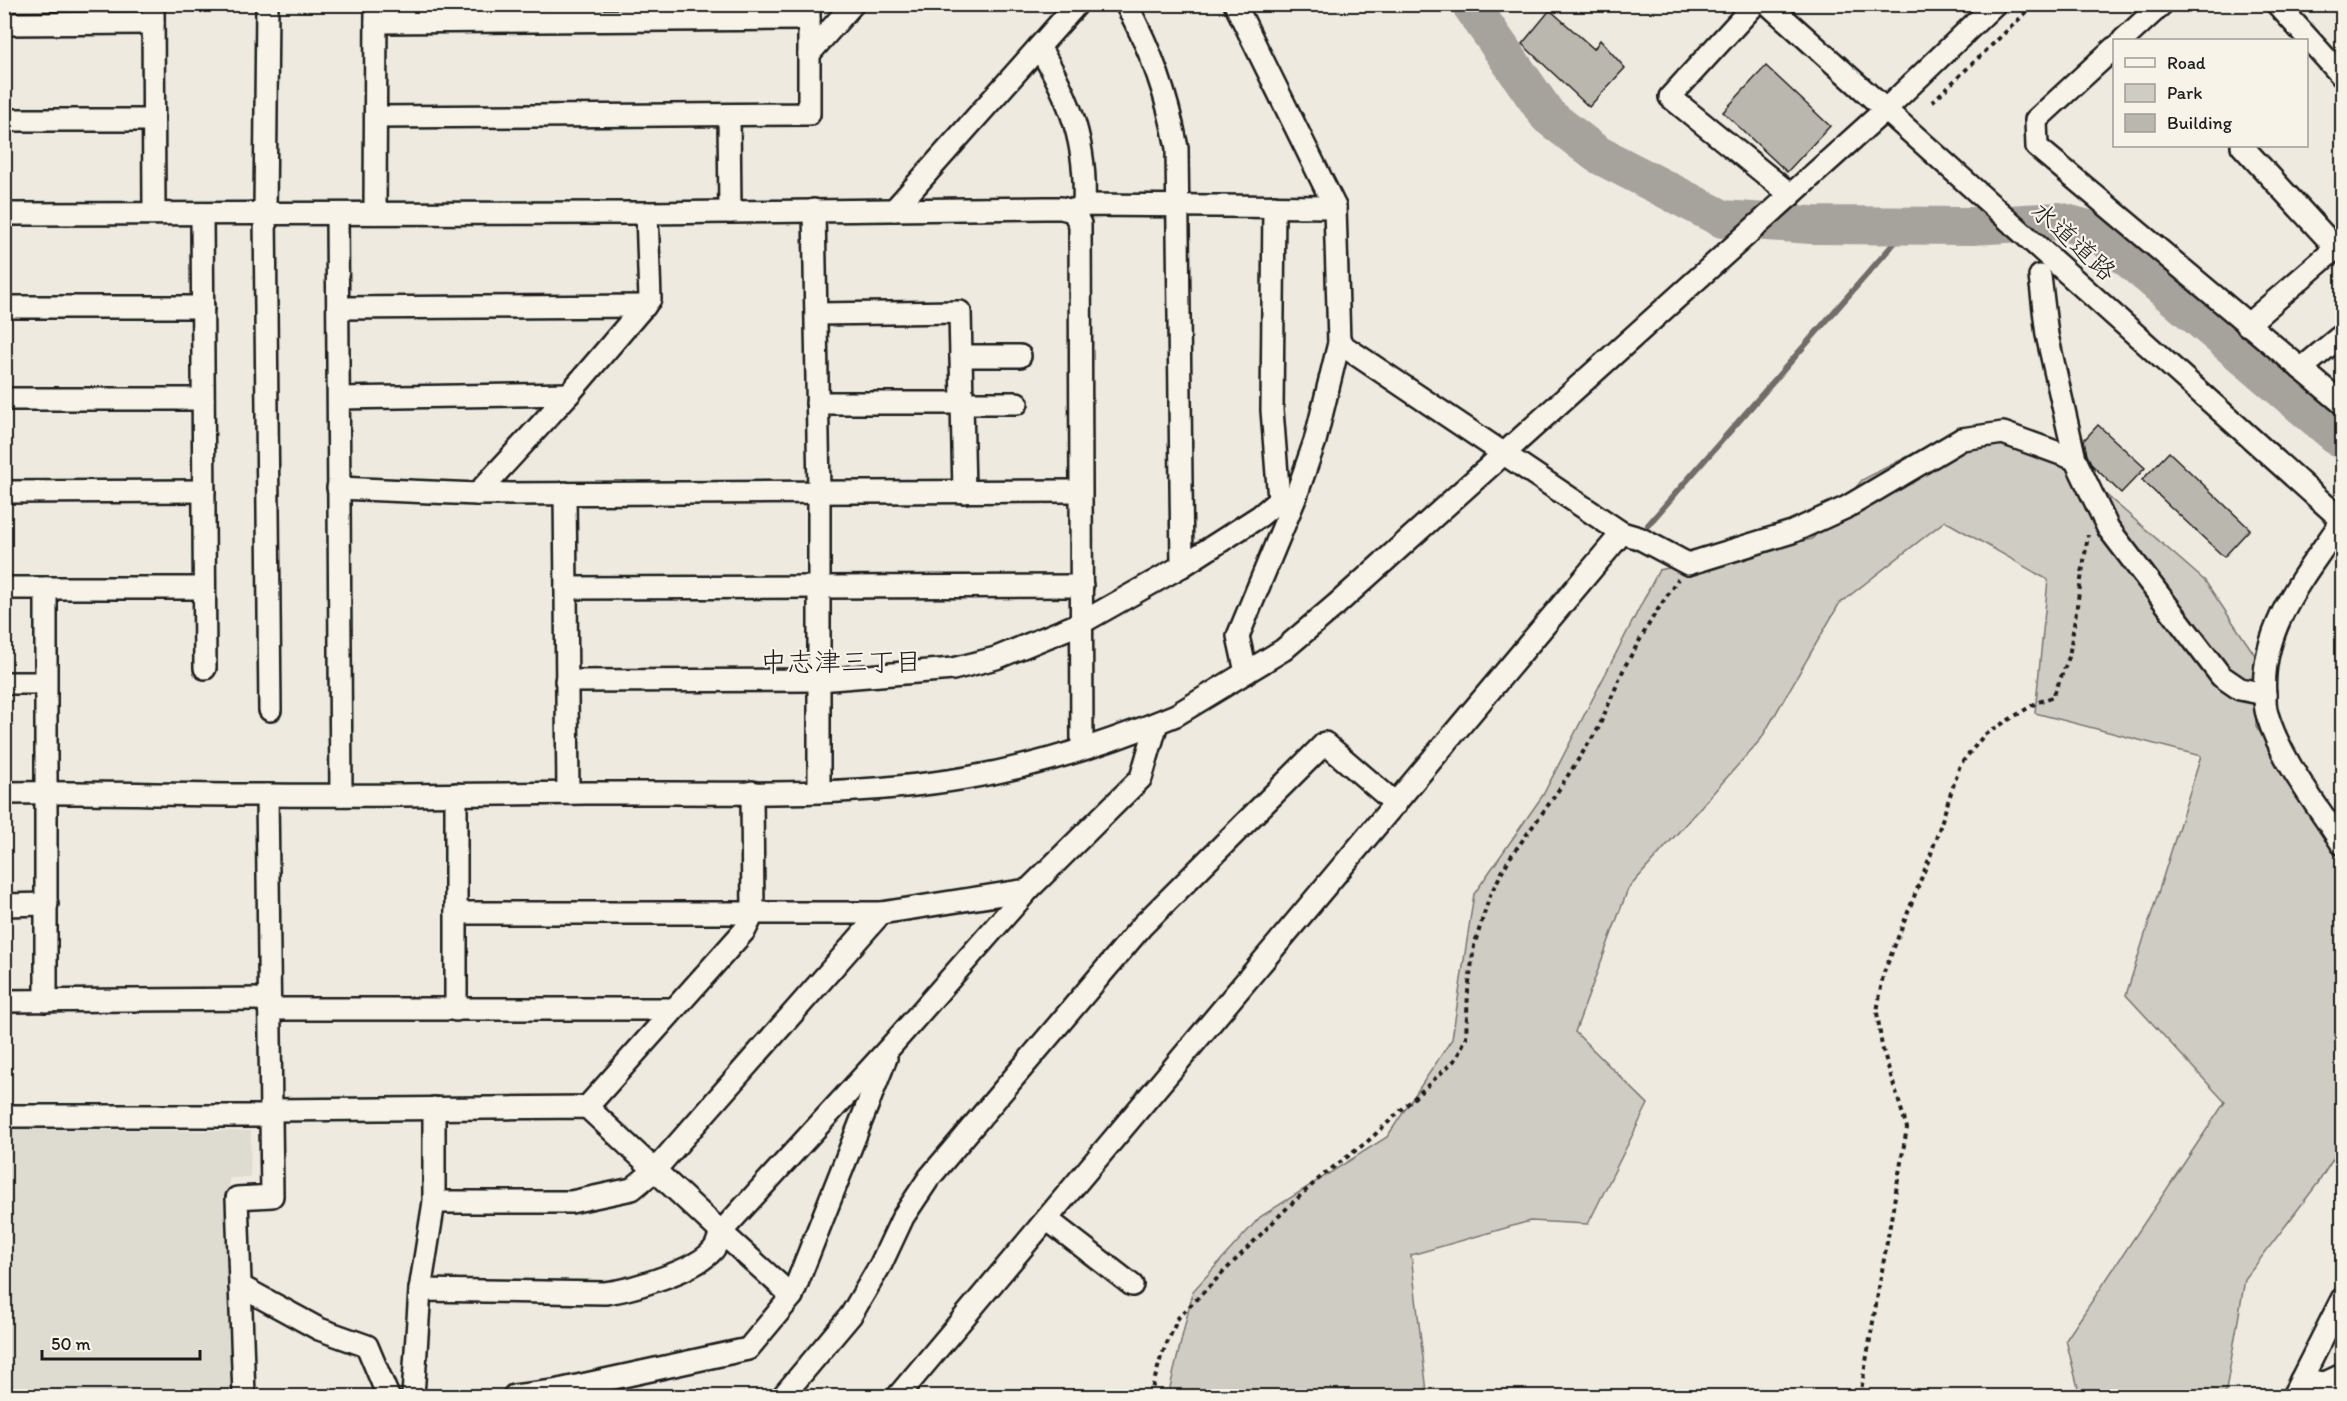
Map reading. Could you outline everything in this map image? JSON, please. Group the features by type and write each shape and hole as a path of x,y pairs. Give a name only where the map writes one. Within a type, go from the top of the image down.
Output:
{"street":[{"path":"267,4 265,213 270,710"},
{"path":"808,54 853,4"},
{"path":"894,210 1077,4"},
{"path":"1126,4 1156,64 1169,105 1177,148 1182,566"},
{"path":"1235,4 1335,207 1339,342 1316,441 1288,498 1238,636 1246,672"},
{"path":"1755,4 1670,97 1791,195"},
{"name":"水道道路","path":"1768,4 2343,520"},
{"path":"4,793 341,795 880,789 967,778 1082,749 1157,723 1176,715 1283,650 1886,109 1995,4"},
{"path":"2135,37 2162,4"},
{"path":"2277,4 2343,76"},
{"path":"375,213 376,13 809,12 809,114 376,117"},
{"path":"4,24 153,14 154,213"},
{"path":"1039,47 1058,79 1077,126 1084,174 1078,208 1080,224 1082,749"},
{"path":"2113,50 2036,120 2037,147 2247,325 2339,397"},
{"path":"729,115 730,212"},
{"path":"4,120 153,120"},
{"path":"2243,147 2339,246 2247,325"},
{"path":"4,214 647,213 1178,206 1335,207"},
{"path":"1274,206 1272,410 1288,498"},
{"path":"814,210 820,587 819,791"},
{"path":"477,494 569,394 650,299 647,213"},
{"path":"202,214 205,668"},
{"path":"338,214 341,795"},
{"path":"2040,276 2047,334 2075,459 2108,528 2221,676 2240,689 2265,694"},
{"path":"339,308 645,306"},
{"path":"4,308 203,307"},
{"path":"816,314 960,312 964,492"},
{"path":"2301,369 2343,335"},
{"path":"1339,342 1503,455 1622,533 1639,538 1688,564 1792,532 1847,507 1962,439 2003,433 2075,459"},
{"path":"961,356 1020,356"},
{"path":"339,398 569,394"},
{"path":"4,399 203,399"},
{"path":"818,403 1017,403"},
{"path":"338,488 477,494 1080,491"},
{"path":"4,492 204,491"},
{"path":"565,493 568,793"},
{"path":"566,681 819,680 953,669 996,658 1081,624 1182,566 1288,498"},
{"path":"2343,520 2283,610 2272,635 2263,678 2266,712 2283,751 2343,844"},
{"path":"898,1396 1622,533"},
{"path":"566,588 1082,586"},
{"path":"4,588 204,588"},
{"path":"46,588 46,1000"},
{"path":"4,683 45,682"},
{"path":"420,1290 605,1293 621,1291 660,1278 696,1262 714,1250 721,1232 891,1046 1029,890 1141,778 1157,723"},
{"path":"783,1396 851,1315 881,1264 903,1217 929,1178 1142,926 1325,743 1396,804"},
{"path":"587,1107 745,930 753,914 752,792"},
{"path":"456,794 456,1010"},
{"path":"244,1396 237,1198 272,1196 267,795"},
{"path":"456,913 882,913 1029,890"},
{"path":"4,905 47,904"},
{"path":"434,1202 571,1203 632,1189 654,1171 882,913"},
{"path":"4,1001 269,1004 456,1010 673,1010"},
{"path":"514,1396 554,1391 748,1349 792,1296 891,1046"},
{"path":"4,1116 587,1107 792,1296"},
{"path":"413,1396 420,1290 434,1202 434,1108"},
{"path":"1048,1220 1132,1285"},
{"path":"240,1286 319,1329 367,1346 387,1396"},
{"path":"2297,1388 2343,1299"},
{"path":"2297,1388 2325,1383 2343,1375"}],"path":[{"path":"1932,102 2035,4"},
{"path":"1860,1396 1907,1128 1882,1047 1877,1012 1883,975 1931,854 1960,765 1984,735 2036,703 2053,697 2069,657 2088,531"},
{"path":"1150,1396 1161,1357 1178,1318 1289,1206 1323,1175 1367,1142 1456,1059 1466,1038 1467,991 1474,946 1490,894 1509,859 1554,797 1598,729 1625,666 1653,617 1688,564"}],"shaded area":[{"path":"9,1129 251,1131 250,1177 229,1178 234,1396 5,1396 4,1134"}],"green space":[{"path":"1958,430 2033,431 2205,581 2255,655 2256,726 2342,862 2342,1145 2318,1183 2245,1279 2225,1396 2080,1396 2066,1340 2225,1102 2126,995 2201,756 2035,713 2048,580 1945,521 1839,604 1761,739 1628,889 1575,1032 1648,1104 1588,1224 1530,1221 1411,1255 1427,1392 1422,1396 1168,1396 1193,1291 1260,1217 1387,1137 1452,1039 1474,894 1543,795 1659,570 1812,539 1862,480"}],"building":[{"path":"1550,10 1594,49 1600,40 1625,68 1589,107 1522,44"},
{"path":"1766,66 1830,126 1787,172 1723,112"},
{"path":"2098,425 2145,468 2121,493 2092,465 2087,455 2084,440"},
{"path":"2169,452 2250,529 2224,557 2142,480"}],"waterway":[{"path":"1470,4 1548,116 1597,154 1723,219 1811,225 1972,226 2059,221 2096,231 2342,440"},
{"path":"1648,525 1910,225"}],"district":[{"name":"中志津三丁目","path":"841,661"}]}
